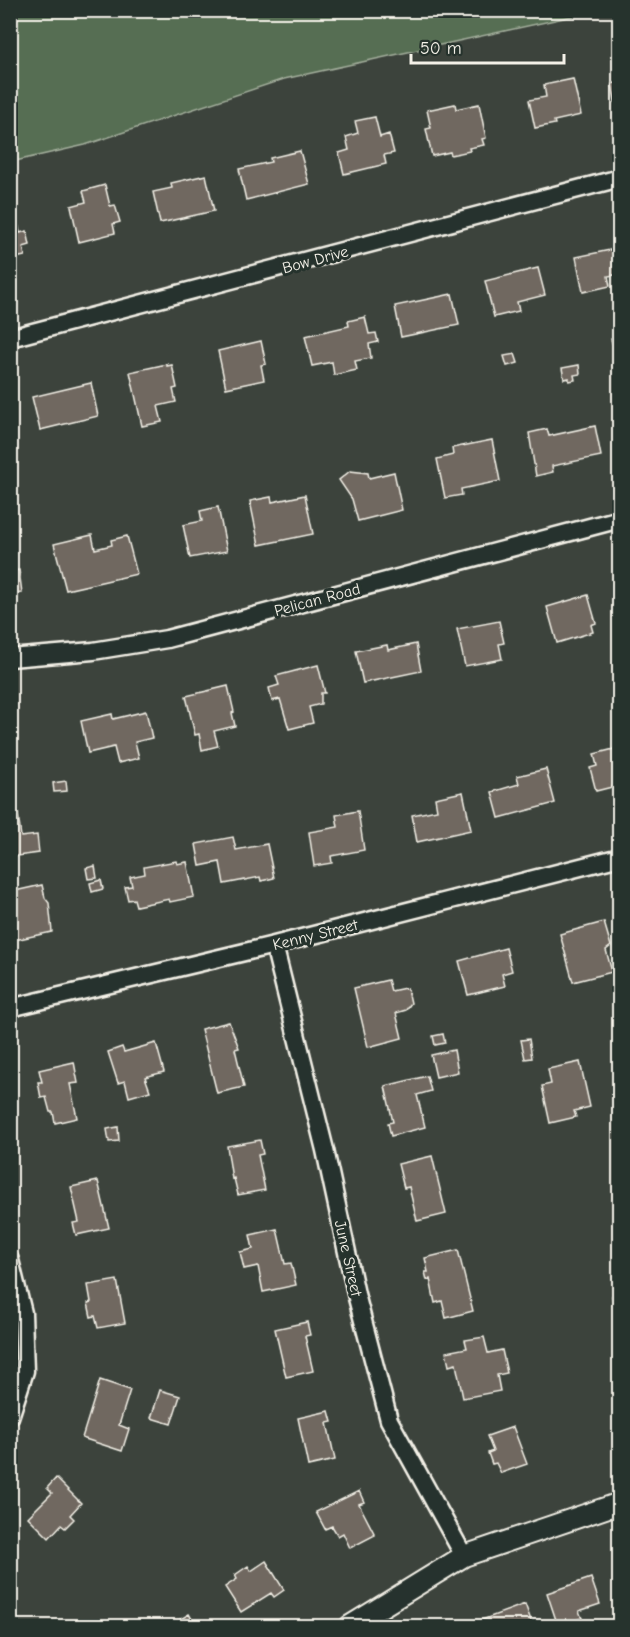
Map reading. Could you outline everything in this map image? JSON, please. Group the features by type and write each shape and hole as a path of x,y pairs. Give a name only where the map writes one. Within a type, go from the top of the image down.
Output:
{"street":[{"name":"Bow Drive","path":"10,338 620,178"},
{"name":"Pelican Road","path":"10,658 93,651 167,639 620,519"},
{"name":"Kenny Street","path":"10,1008 274,945 620,857"},
{"name":"June Street","path":"274,945 325,1150 356,1294 389,1420 464,1556"},
{"path":"10,1260 23,1314 25,1371 10,1417"},
{"path":"350,1626 464,1556 620,1503"}],"green space":[{"path":"10,11 596,11 284,79 85,145 11,162"}],"building":[{"path":"620,65 620,106 616,107 612,84 618,82 616,66"},
{"path":"573,79 581,115 535,128 529,100 546,97 544,85"},
{"path":"455,104 456,109 479,104 486,138 482,139 484,145 469,148 470,151 432,156 426,129 431,128 427,110"},
{"path":"375,117 380,137 389,134 394,153 384,155 386,164 344,174 339,153 349,150 346,137 358,133 355,121"},
{"path":"300,151 309,184 246,200 239,169 271,162 270,158"},
{"path":"206,175 214,211 160,223 153,192 172,188 171,183"},
{"path":"105,185 110,206 115,205 120,222 113,224 115,233 79,242 71,206 86,202 83,191"},
{"path":"10,205 14,205 20,233 27,231 30,245 23,247 25,256 10,259"},
{"path":"620,248 620,274 608,276 610,286 583,292 576,257"},
{"path":"538,268 545,295 517,302 519,311 494,317 485,281"},
{"path":"452,294 459,325 401,337 395,306"},
{"path":"365,317 369,334 376,333 378,342 369,344 371,358 355,361 357,370 334,375 332,362 312,366 305,336 349,326 348,321"},
{"path":"620,336 620,348 614,349 611,339"},
{"path":"261,341 266,364 261,365 264,380 226,388 218,351"},
{"path":"515,354 518,363 507,366 504,356"},
{"path":"167,364 167,366 172,365 177,388 173,389 176,402 158,406 162,422 142,426 130,372"},
{"path":"579,365 580,374 574,375 575,380 564,379 562,368"},
{"path":"91,383 98,416 40,430 32,397"},
{"path":"595,426 601,456 552,466 553,472 536,476 529,433 547,429 549,436"},
{"path":"492,440 500,481 461,489 462,495 445,498 437,459 453,455 452,448"},
{"path":"350,471 368,473 369,478 394,472 402,510 358,521 352,499 339,480"},
{"path":"305,495 313,534 259,545 250,501 271,497 272,502"},
{"path":"218,507 227,551 190,558 183,525 202,521 200,511"},
{"path":"92,535 95,549 112,545 111,540 127,536 137,574 66,590 54,544"},
{"path":"19,570 22,593 10,594 10,571"},
{"path":"588,595 596,623 591,625 593,632 557,643 547,607"},
{"path":"499,621 504,643 499,644 502,659 465,666 457,629"},
{"path":"416,644 421,671 363,683 356,651 387,645 388,650"},
{"path":"318,665 325,693 321,693 321,704 309,707 313,723 289,729 280,699 272,701 269,688 279,685 276,676"},
{"path":"228,686 235,726 214,731 218,746 202,750 199,734 195,735 186,696"},
{"path":"146,711 152,738 135,742 139,758 118,763 114,747 88,753 81,721 112,714 113,719"},
{"path":"614,749 615,752 620,750 620,785 596,791 590,768 597,766 594,754"},
{"path":"546,769 555,803 499,818 492,792 519,784 517,776"},
{"path":"66,781 67,791 54,792 53,783"},
{"path":"463,792 471,830 417,842 412,815 437,810 435,798"},
{"path":"16,799 21,837 37,835 39,853 10,857 10,800"},
{"path":"358,811 364,850 331,856 332,863 314,866 309,832 338,827 336,815"},
{"path":"233,837 236,850 267,844 274,878 261,881 260,877 224,884 220,862 200,866 196,844"},
{"path":"176,861 177,864 187,862 194,897 170,902 169,899 136,906 134,899 128,900 125,887 132,886 130,877 145,874 144,867"},
{"path":"95,866 97,878 88,879 86,868"},
{"path":"101,880 103,889 92,892 90,883"},
{"path":"42,885 45,898 49,903 52,932 10,941 10,892"},
{"path":"604,922 611,946 606,950 612,972 573,982 560,934"},
{"path":"506,948 512,971 502,974 505,986 468,995 459,961"},
{"path":"388,980 391,991 405,988 408,990 411,1003 406,1010 396,1013 402,1038 368,1047 354,988"},
{"path":"229,1022 239,1048 235,1049 244,1087 217,1093 201,1029"},
{"path":"443,1034 445,1043 435,1045 433,1036"},
{"path":"529,1039 532,1058 525,1059 521,1040"},
{"path":"156,1043 164,1072 145,1077 150,1091 129,1097 125,1081 118,1083 108,1052 122,1047 124,1052"},
{"path":"454,1050 458,1072 436,1077 431,1055"},
{"path":"74,1062 78,1083 70,1084 77,1118 55,1123 46,1097 41,1098 38,1082 42,1082 39,1070"},
{"path":"580,1062 590,1107 574,1111 576,1117 550,1123 542,1086 551,1084 548,1069"},
{"path":"427,1076 431,1091 417,1095 425,1127 391,1136 388,1123 393,1122 385,1086"},
{"path":"118,1127 119,1141 109,1142 107,1129"},
{"path":"260,1140 263,1154 258,1155 265,1190 238,1195 234,1178 232,1179 227,1146"},
{"path":"432,1156 446,1214 417,1221 409,1187 404,1188 398,1164"},
{"path":"98,1181 109,1228 76,1235 73,1223 79,1222 71,1187"},
{"path":"277,1229 285,1264 291,1263 296,1285 263,1292 258,1266 244,1269 240,1252 253,1249 250,1235"},
{"path":"458,1250 473,1311 446,1318 442,1301 435,1303 430,1279 427,1280 425,1272 428,1272 425,1258"},
{"path":"117,1280 125,1323 98,1328 95,1316 91,1317 88,1285"},
{"path":"620,1295 620,1339 619,1339 612,1296"},
{"path":"307,1322 310,1335 305,1336 313,1371 286,1377 275,1329"},
{"path":"484,1337 488,1353 502,1350 507,1373 497,1375 500,1391 463,1398 456,1364 449,1366 446,1352 467,1348 465,1340"},
{"path":"100,1380 130,1390 119,1425 129,1429 122,1451 82,1438"},
{"path":"160,1390 180,1396 171,1424 151,1418"},
{"path":"329,1411 332,1422 327,1423 335,1460 308,1466 298,1418"},
{"path":"513,1427 527,1464 501,1473 496,1463 492,1464 488,1453 493,1451 487,1436"},
{"path":"56,1478 81,1503 70,1515 74,1519 65,1528 61,1525 49,1538 28,1517 52,1493 47,1488"},
{"path":"359,1491 364,1502 359,1504 375,1535 350,1548 343,1533 338,1536 332,1526 325,1529 316,1512"},
{"path":"266,1561 284,1590 274,1597 271,1593 241,1612 225,1587 237,1579 235,1575 248,1566 251,1571"},
{"path":"591,1578 600,1604 579,1611 582,1618 558,1626 547,1593"},
{"path":"525,1604 533,1626 484,1626 482,1620"},
{"path":"189,1614 196,1626 169,1626"}]}
